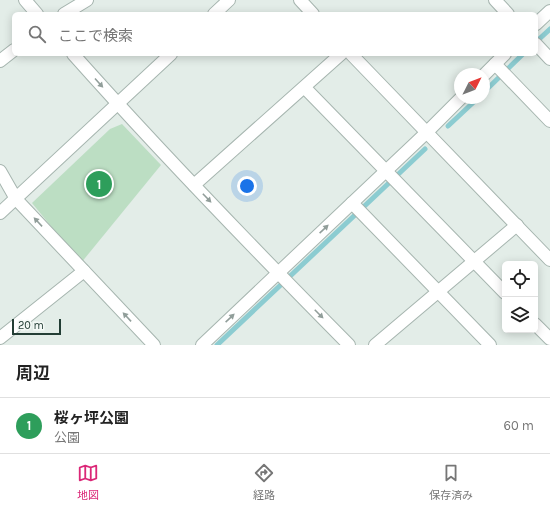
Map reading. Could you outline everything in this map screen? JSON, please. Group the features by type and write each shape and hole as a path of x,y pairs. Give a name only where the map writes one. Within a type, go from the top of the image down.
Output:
{"street":[{"path":"24,0 35,12"},
{"path":"67,12 87,0"},
{"path":"216,12 229,0"},
{"path":"300,0 311,12"},
{"path":"495,0 506,12"},
{"path":"538,22 550,11"},
{"path":"538,46 550,59"},
{"path":"0,61 12,52"},
{"path":"75,56 117,104 280,273 291,287 349,345"},
{"path":"0,213 169,56"},
{"path":"194,185 305,88 339,56"},
{"path":"353,56 550,260"},
{"path":"490,69 503,56"},
{"path":"495,64 550,122"},
{"path":"305,88 502,290"},
{"path":"202,345 280,273 455,104"},
{"path":"0,171 16,199 154,345"},
{"path":"352,203 490,345"},
{"path":"376,345 517,226"},
{"path":"0,338 84,271"},
{"path":"538,327 550,339"}],"green space":[{"path":"122,124 161,165 81,263 32,203 110,129"}],"waterway":[{"path":"538,40 550,29"},
{"path":"490,86 521,56"},
{"path":"448,126 472,104"},
{"path":"217,345 425,149"}],"place":[{"name":"桜ヶ坪公園","path":"99,184"}]}
